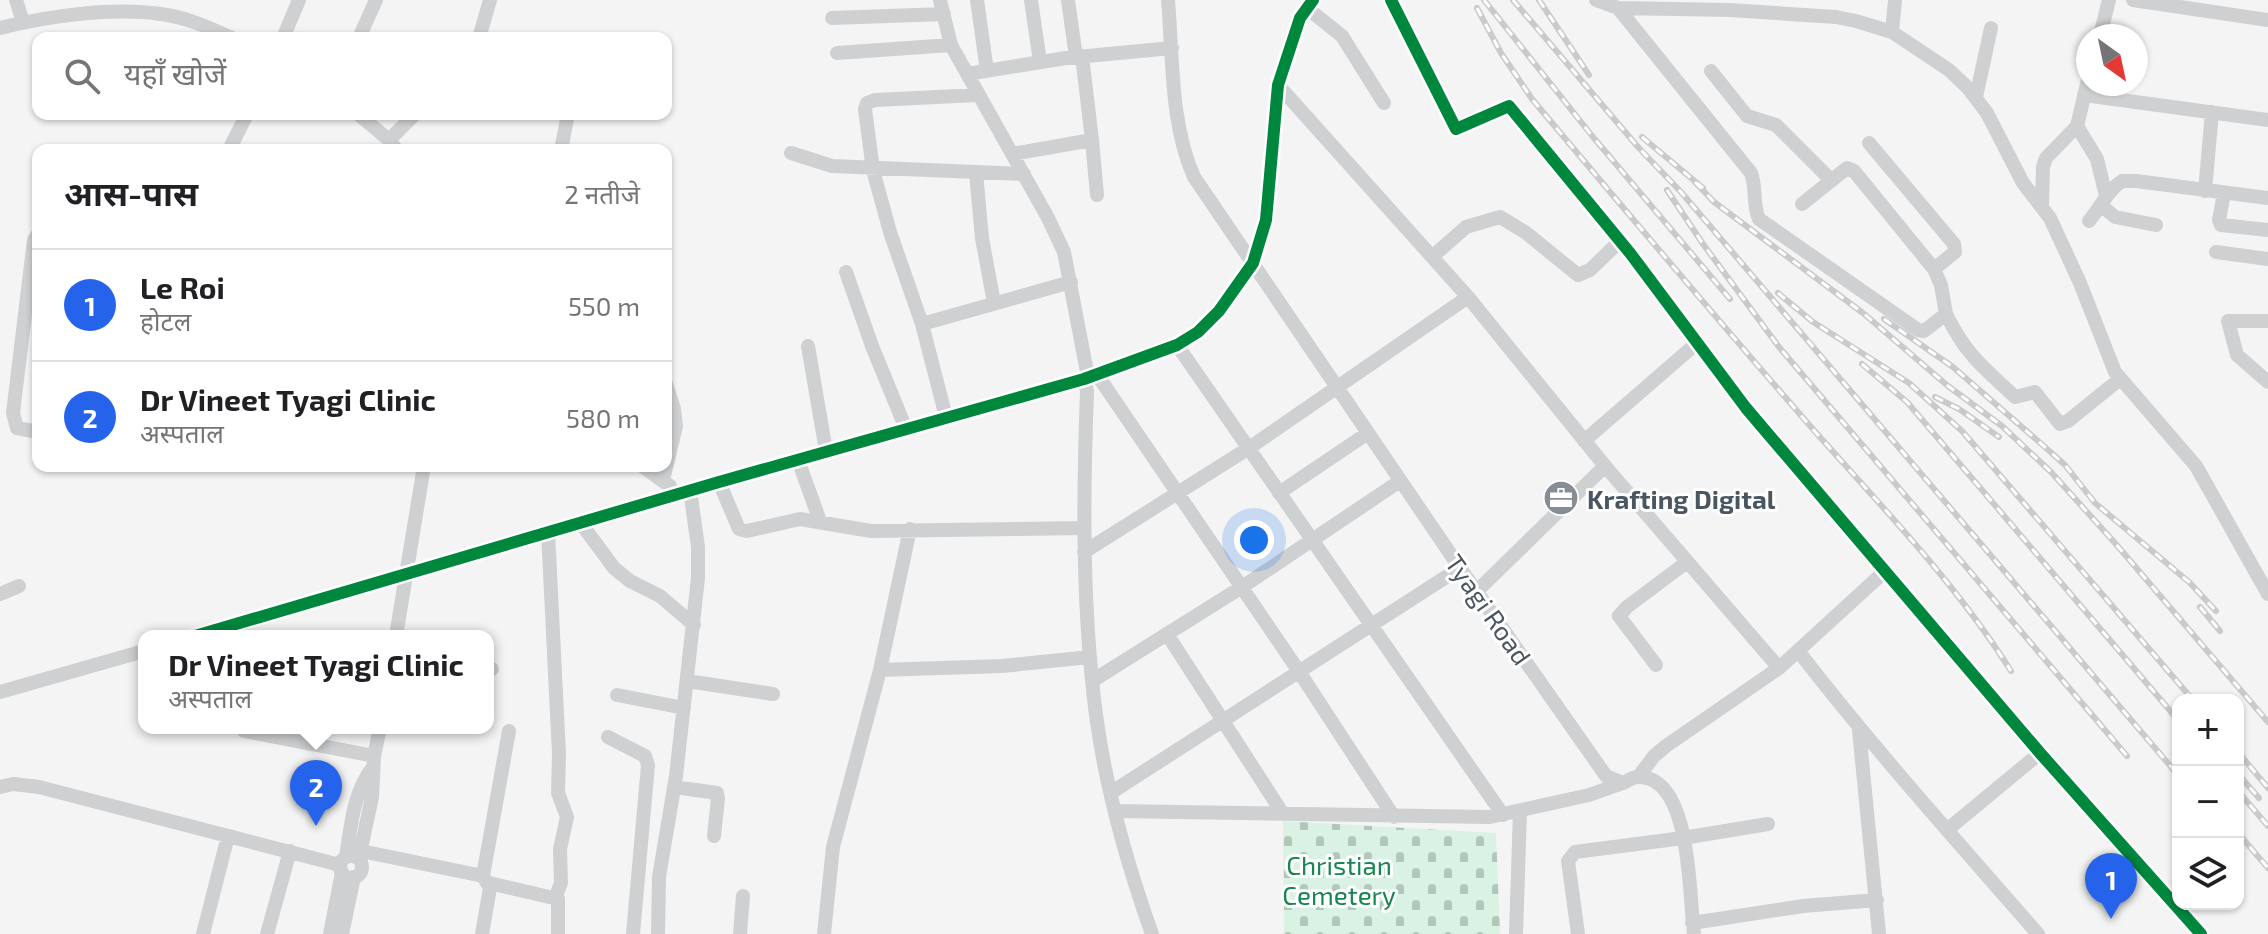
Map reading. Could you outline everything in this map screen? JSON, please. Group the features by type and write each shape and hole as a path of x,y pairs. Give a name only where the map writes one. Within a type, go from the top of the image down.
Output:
{"street":[{"path":"16,0 23,22"},
{"path":"286,32 299,0"},
{"path":"362,32 376,0"},
{"path":"481,32 490,0"},
{"path":"977,0 987,71"},
{"path":"1031,0 1040,62"},
{"path":"1068,0 1092,140 1097,195"},
{"name":"Tyagi Road","path":"1168,0 1178,121 1187,162 1194,177 1400,481 1606,776 1623,783"},
{"path":"1391,0 1456,129 1509,106 1620,241 1746,408 2040,753 2201,934"},
{"path":"1596,0 1618,8 1730,5 1836,17 1892,32 1949,70 1976,97 1994,124 2023,183 2042,205 2072,265 2111,364 2120,379 2196,466 2268,594"},
{"path":"1892,32 1895,0"},
{"path":"2103,24 2109,0"},
{"path":"2133,0 2268,20"},
{"path":"832,18 942,7 951,45 1057,235 1071,282 1090,376 1087,391 1084,552 1097,719 1116,811 1152,934"},
{"path":"215,630 1090,376 1177,345 1198,332 1219,311 1253,263 1266,220 1278,85 1304,7 1342,36 1384,103"},
{"path":"1618,8 1751,173 1759,219 1918,330 1924,331 1946,314"},
{"path":"0,28 61,16 116,13 161,14 217,32"},
{"path":"1976,97 1991,28"},
{"path":"837,53 951,45"},
{"path":"967,74 1079,57 1172,48"},
{"path":"1711,71 1747,116 1776,125 1831,180"},
{"path":"1278,85 1468,297 1584,441 1779,668"},
{"path":"946,417 922,324 890,232 873,170 865,109 867,103 875,100 978,95"},
{"path":"2042,205 2046,158 2077,126 2084,96"},
{"path":"2128,96 2268,120"},
{"path":"2205,191 2212,112"},
{"path":"232,144 244,120"},
{"path":"365,120 392,144"},
{"path":"394,144 411,120"},
{"path":"562,144 567,120"},
{"path":"2077,126 2097,159 2104,201 2115,217 2156,225"},
{"path":"1012,154 1092,140"},
{"path":"1869,143 1954,244 1955,252 1934,269"},
{"path":"791,153 822,164 873,170 1024,174"},
{"path":"1802,204 1847,168 1854,171 1934,269 1941,285 1946,314 1958,339 1972,357 2015,397 2035,392 2060,424 2120,379"},
{"path":"976,173 982,238 994,303"},
{"path":"2089,221 2122,181 2268,198"},
{"path":"2224,193 2219,220 2221,225 2268,230"},
{"path":"1432,257 1466,227 1500,217 1525,232 1578,275 1590,270 1620,241"},
{"path":"32,251 7,388 17,428 32,431"},
{"path":"2216,252 2268,259"},
{"path":"846,272 906,429"},
{"path":"922,324 1071,282"},
{"path":"1084,552 1249,448 1468,297"},
{"path":"2268,321 2228,321 2237,355 2268,382"},
{"path":"1584,441 1697,343"},
{"path":"1177,345 1503,815"},
{"path":"808,346 826,451"},
{"path":"1090,376 1179,494 1394,817"},
{"path":"672,403 676,426 672,443"},
{"path":"1279,493 1368,433"},
{"path":"798,460 820,521"},
{"path":"1477,591 1605,466"},
{"path":"397,630 423,472"},
{"path":"651,472 685,492 698,547 694,625 674,787 659,877 658,934"},
{"path":"663,480 665,472"},
{"path":"1092,681 1242,587 1400,481"},
{"path":"719,482 739,529 747,531 800,519 871,531 1084,528"},
{"path":"580,522 614,568 630,581 660,596 694,625"},
{"path":"824,934 833,847 880,670 910,529"},
{"path":"548,532 559,754 557,787 567,817 560,849 562,877 555,898"},
{"path":"1656,665 1619,616 1687,562"},
{"path":"1112,792 1460,568"},
{"path":"1116,811 1394,817 1503,815 1589,795 1639,776 1666,746 1799,652 1884,572"},
{"path":"0,594 19,586"},
{"path":"1167,634 1283,814"},
{"path":"1799,652 1859,729 2038,934"},
{"path":"0,692 138,653"},
{"path":"880,670 1002,666 1090,657"},
{"path":"687,681 773,694"},
{"path":"617,695 684,708"},
{"path":"1859,729 1879,934"},
{"path":"482,934 486,880 509,731"},
{"path":"257,734 374,762"},
{"path":"330,934 372,797 379,734"},
{"path":"608,737 645,756 648,765 633,934"},
{"path":"1947,830 2040,753"},
{"path":"1639,776 1655,781 1672,799 1678,811 1693,928 1803,906 1877,900"},
{"path":"0,787 13,784 39,787 350,864 486,880 555,898 559,903 558,934"},
{"path":"674,787 717,793 714,836"},
{"path":"1516,934 1520,811"},
{"path":"1578,934 1568,861 1571,856 1582,851 1768,824"},
{"path":"203,934 228,836"},
{"path":"267,934 290,851"},
{"path":"342,934 350,864"},
{"path":"740,934 743,896"}],"green space":[{"name":"Christian Cemetery","path":"1283,821 1496,833 1500,934 1284,934"}],"railway":[{"path":"1484,0 1593,137 1730,299"},
{"path":"1513,0 1638,147 1681,192 2172,768"},
{"path":"1539,0 1589,75"},
{"path":"1477,8 1501,53 1532,99 1741,346 1916,545 1966,606 2011,671"},
{"path":"1642,137 1703,188"},
{"path":"1695,182 1714,202 1863,313 1948,386 2002,426 2051,472 2268,722"},
{"path":"1667,190 1779,347 2127,756"},
{"path":"1778,293 1813,322 1909,383 1962,431 2188,694"},
{"path":"1884,319 1953,367 2046,448 2065,465 2095,503 2189,582 2216,611"},
{"path":"1862,364 1907,402 2172,713"},
{"path":"1935,397 1959,409 1999,437"},
{"path":"2200,607 2220,631"},
{"path":"2244,759 2268,788"},
{"path":"2244,781 2259,798"},
{"path":"2244,798 2268,826"},
{"path":"2242,838 2268,868"}],"cycle path":[{"path":"215,630 1084,379 1177,345 1198,332 1219,311 1253,263 1266,220 1278,85 1300,18 1313,0"},
{"path":"1391,0 1456,129 1509,106 1630,253 1746,408 2040,753 2201,934"}],"place":[{"name":"Krafting Digital","path":"1561,498"},
{"name":"Dr Vineet Tyagi Clinic","path":"316,826"},
{"name":"Le Roi","path":"2111,919"}]}
